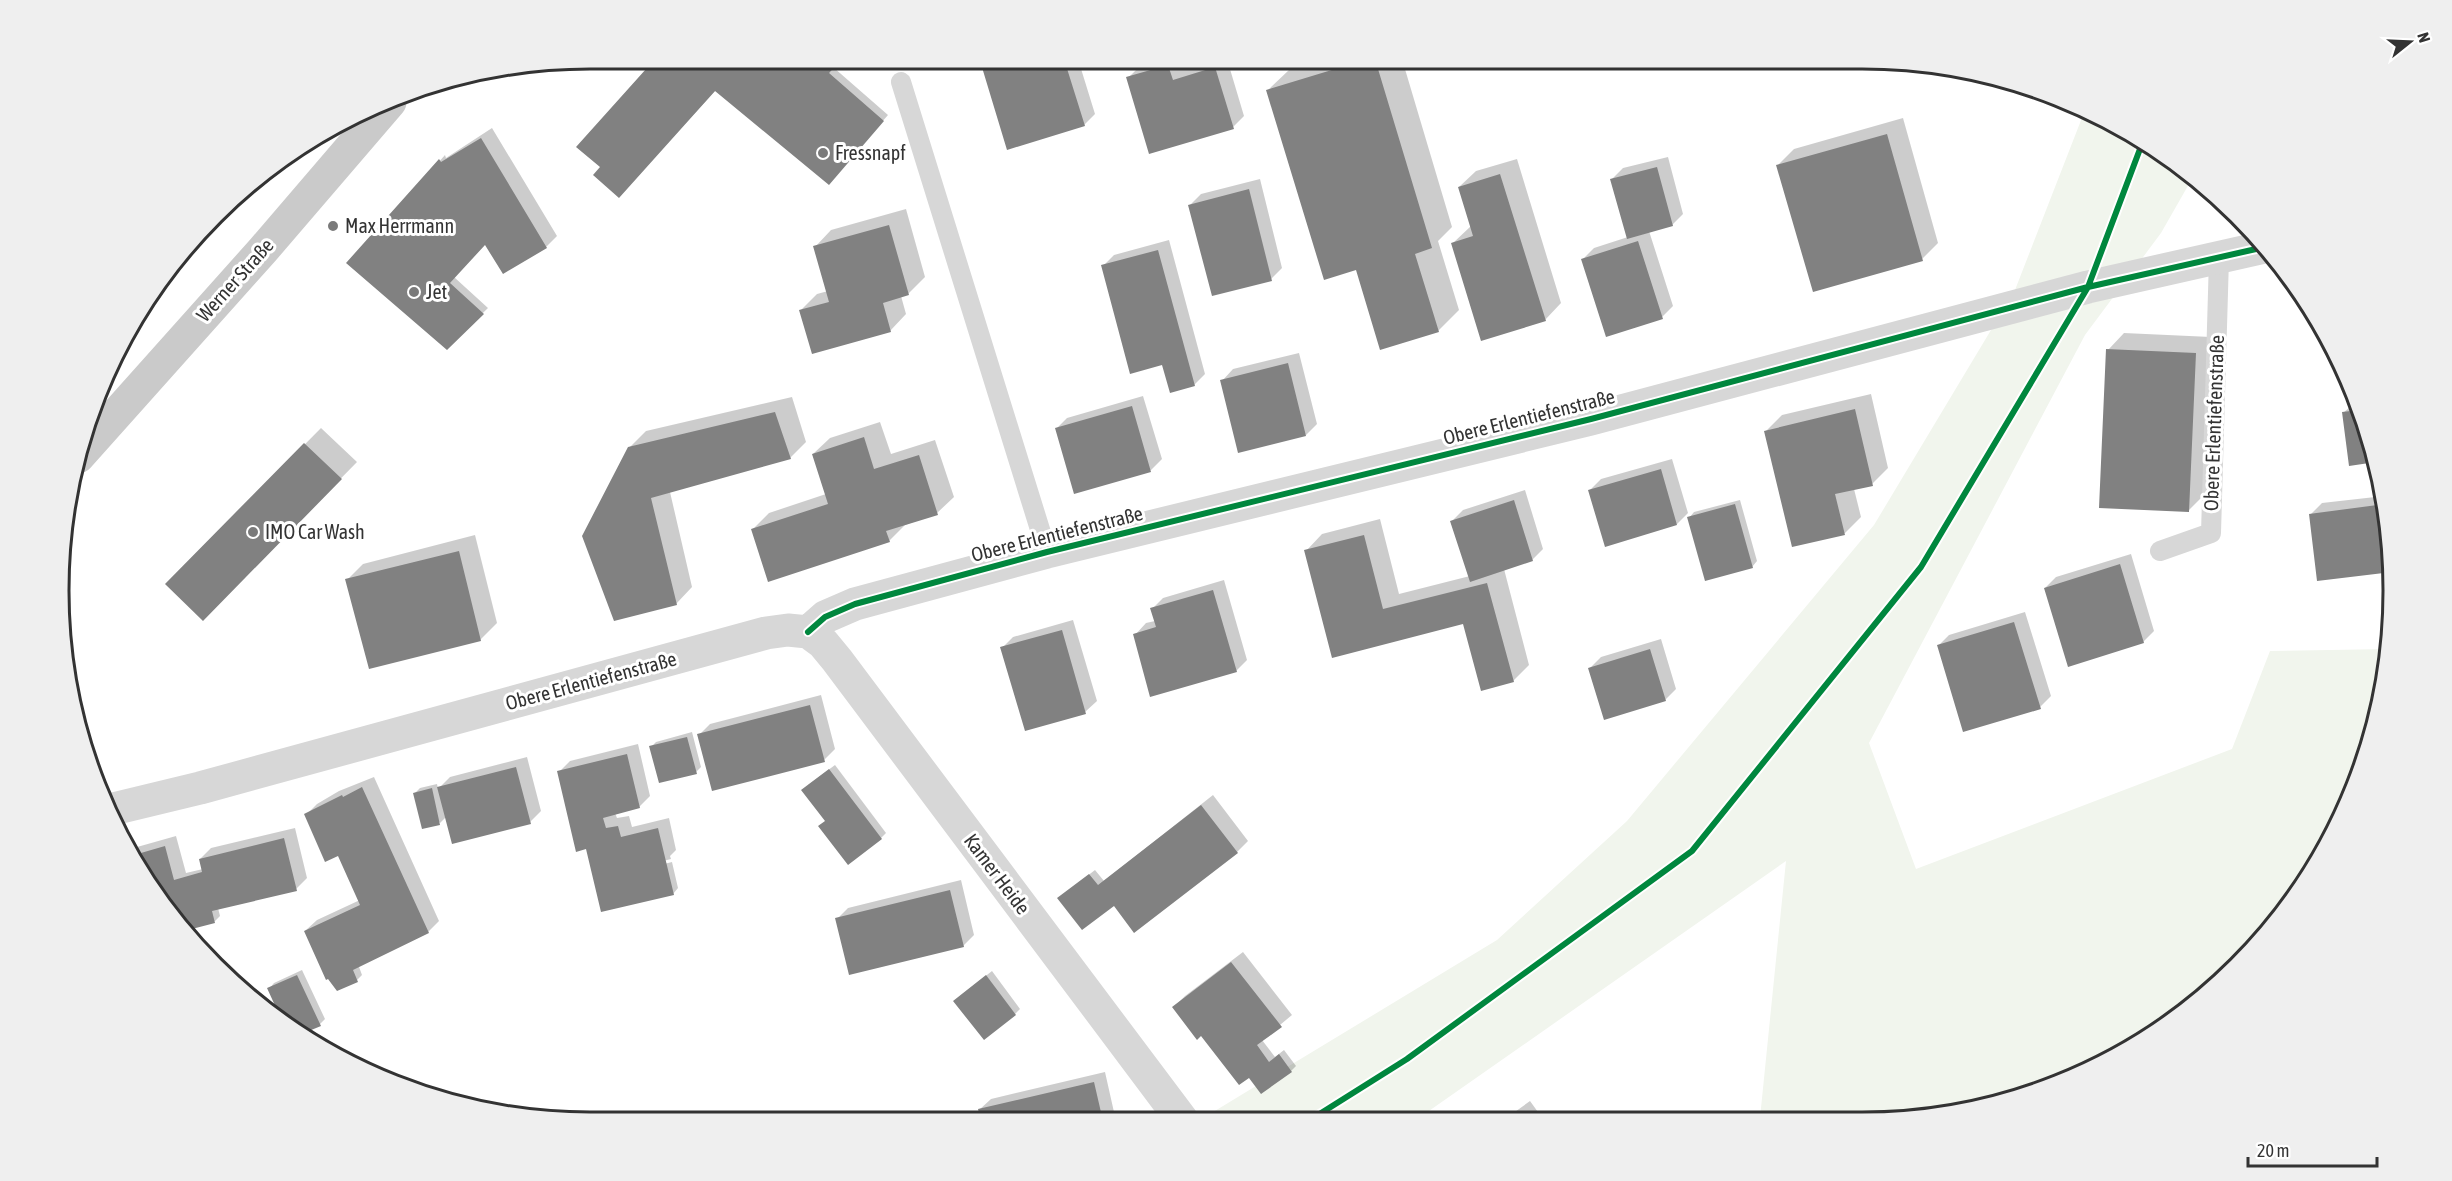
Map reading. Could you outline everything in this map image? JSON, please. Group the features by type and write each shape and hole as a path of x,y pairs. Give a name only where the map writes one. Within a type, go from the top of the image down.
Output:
{"main road":[{"name":"Werner Straße","path":"91,442 263,250 380,114"}],"street":[{"name":"Obere Erlentiefenstraße","path":"117,808 200,788 766,633 788,630 808,632 825,617 855,604 1047,552 1592,419 2088,287 2256,249"},
{"name":"Kamer Heide","path":"808,632 822,643 837,660 1176,1112"}],"lane":[{"path":"902,82 1047,552"},
{"name":"Obere Erlentiefenstraße","path":"2160,551 2211,533 2219,258"}],"shaded area":[{"path":"2082,118 2151,157 2189,185 2161,233 2085,335 1869,743 1916,869 2232,749 2270,651 2380,649 2365,725 2343,790 2329,821 2295,880 2275,908 2230,959 2205,983 2151,1024 2092,1058 2029,1084 1963,1102 1930,1108 1862,1112 1761,1112 1786,861 1427,1112 1213,1112 1497,940 1627,821 1874,525 2015,290"}],"building":[{"path":"646,69 833,69 829,73 884,121 829,185 715,91 619,198 593,175 600,167 576,147"},
{"path":"983,69 1067,69 1085,126 1007,150"},
{"path":"1154,69 1169,69 1173,80 1216,69 1234,129 1149,154 1126,77"},
{"path":"1335,69 1378,69 1432,248 1415,254 1439,332 1380,350 1356,270 1324,280 1266,90"},
{"path":"1887,134 1923,261 1813,292 1776,165"},
{"path":"481,138 547,248 503,274 485,245 450,283 484,314 447,350 346,263 439,159 441,162"},
{"path":"1657,167 1673,226 1627,239 1610,179"},
{"path":"1500,174 1546,321 1481,341 1451,243 1473,236 1458,187"},
{"path":"1249,189 1272,281 1212,296 1188,205"},
{"path":"889,225 909,295 883,303 891,332 812,354 799,310 829,302 813,246"},
{"path":"1638,241 1663,319 1606,337 1581,259"},
{"path":"1158,250 1195,386 1170,393 1162,365 1130,374 1101,265"},
{"path":"2106,349 2196,353 2189,512 2099,508"},
{"path":"1288,363 1306,436 1238,453 1220,380"},
{"path":"1132,406 1151,472 1074,494 1055,428"},
{"path":"1855,409 1873,486 1835,494 1845,535 1792,547 1764,431"},
{"path":"2351,411 2367,463 2349,466 2342,412"},
{"path":"775,412 791,459 651,498 677,605 614,621 582,536 628,447"},
{"path":"864,437 874,469 919,455 938,515 886,531 890,542 768,582 751,529 828,504 812,454"},
{"name":"IMO Car Wash","path":"304,443 342,479 203,621 165,584"},
{"path":"1661,469 1677,525 1605,547 1588,490"},
{"path":"1514,500 1533,561 1470,582 1450,521"},
{"path":"1735,504 1753,568 1705,581 1687,517"},
{"path":"2376,505 2383,573 2317,581 2309,514"},
{"path":"1364,535 1383,609 1487,583 1514,682 1481,691 1463,624 1332,658 1304,550"},
{"path":"459,551 481,641 369,669 345,579"},
{"path":"2120,564 2144,643 2068,667 2044,588"},
{"path":"1213,590 1237,672 1150,697 1133,634 1156,627 1150,608"},
{"path":"2014,622 2041,709 1963,732 1937,645"},
{"path":"1062,630 1086,714 1025,731 1000,647"},
{"path":"1650,649 1666,701 1604,720 1588,668"},
{"path":"810,705 825,762 712,791 697,734"},
{"path":"687,737 697,774 659,783 649,746"},
{"path":"627,754 640,808 603,818 606,828 618,826 621,837 658,828 674,895 601,912 586,849 576,852 557,771"},
{"path":"516,767 531,824 452,844 437,787"},
{"path":"829,769 882,839 848,865 818,826 825,821 801,790"},
{"path":"362,787 429,933 353,970 358,982 337,991 328,979 326,980 304,931 360,905 338,856 325,862 304,814"},
{"path":"432,788 440,825 422,829 413,793"},
{"path":"1201,805 1238,853 1134,933 1114,906 1082,930 1057,898 1089,874 1098,885"},
{"path":"284,838 297,891 212,911 215,923 194,929 157,880 140,853 165,846 174,880 202,872 199,859"},
{"path":"950,890 964,947 849,975 835,918"},
{"path":"1231,962 1282,1027 1257,1045 1269,1062 1279,1054 1292,1072 1261,1094 1249,1078 1239,1085 1201,1036 1197,1040 1172,1007"},
{"path":"297,975 321,1026 311,1030 301,1024 275,1005 267,988"},
{"path":"986,975 1016,1015 984,1040 953,1001"},
{"path":"1094,1082 1101,1112 979,1112 978,1109"}],"cycle path":[{"path":"1323,1112 1407,1059 1692,851 1921,567 2088,287 2140,150"},
{"path":"808,632 825,617 855,604 1047,552 1591,419 2088,287 2256,249"}],"place":[{"name":"Fressnapf","path":"823,153"},
{"name":"Max Herrmann","path":"333,226"},
{"name":"Jet","path":"414,292"},
{"name":"IMO Car Wash","path":"253,532"}]}
